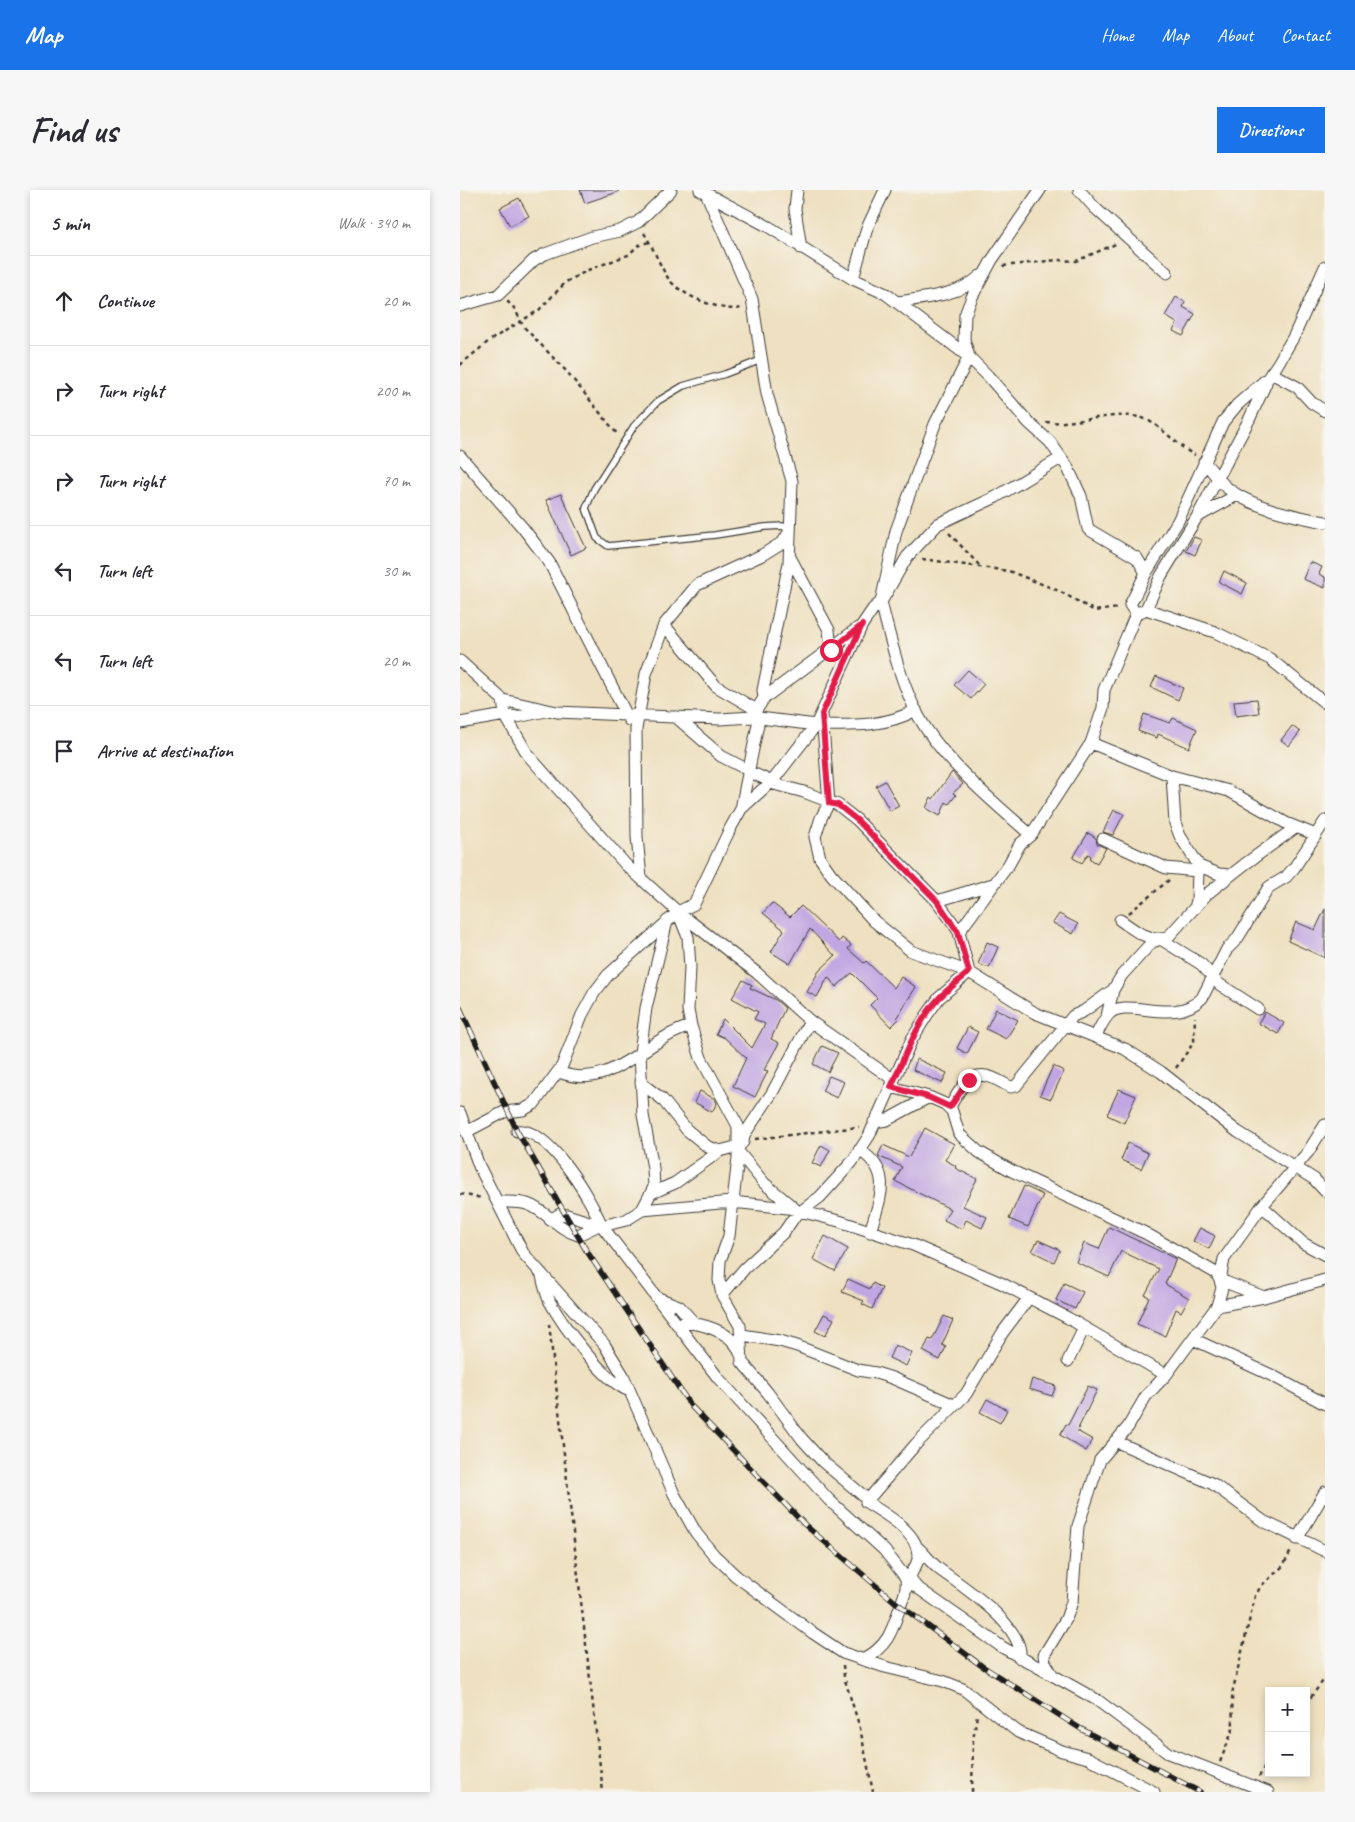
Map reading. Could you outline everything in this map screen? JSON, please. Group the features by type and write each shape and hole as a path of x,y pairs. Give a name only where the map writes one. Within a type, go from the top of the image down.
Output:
{"street":[{"path":"460,306 498,295 540,257 592,237 620,231 638,222 671,190"},
{"path":"798,190 795,209 800,248"},
{"path":"853,278 867,228 885,190"},
{"path":"1032,835 940,748 916,710 898,666 881,602 896,531 935,424 968,357 964,339 965,315 972,297 988,268 1040,190"},
{"path":"1079,190 1095,208 1167,273"},
{"path":"704,192 754,218 800,248 853,278 886,294 968,357 988,376 1026,420 1050,442 1067,466 1081,496 1088,529 1137,558 1146,573"},
{"path":"704,192 741,269 753,305 767,394 792,481 790,557 763,690 764,698"},
{"path":"1137,609 1161,576 1197,517 1249,420 1270,376 1294,336 1325,267"},
{"path":"898,302 959,289 972,284 988,268"},
{"path":"1270,376 1297,387 1312,403 1325,411"},
{"path":"958,932 1009,864 1020,844 1032,835 1091,743 1103,708 1104,690 1137,609 1146,573 1178,521 1223,422 1237,405 1270,376"},
{"path":"460,456 523,528 549,562 569,598 626,715 636,729"},
{"path":"466,1132 477,1128 504,1112 520,1111 532,1106 559,1072 582,1015 594,993 608,975 667,921 678,912 694,904 730,828 742,810 771,783 820,721 862,625 873,609 881,602 907,557 938,524 996,497 1060,458"},
{"path":"1205,460 1217,477 1238,495 1294,516 1325,522"},
{"path":"1197,517 1238,495"},
{"path":"641,878 637,836 636,729 646,674 664,625 697,585 762,555 783,542 790,531"},
{"path":"790,557 829,630 831,650"},
{"path":"1137,609 1214,632 1270,659 1325,704"},
{"path":"664,625 716,686 755,715"},
{"path":"742,810 750,771 755,715 764,698 831,650 862,625"},
{"path":"460,661 503,700 549,710 676,717 755,715 851,726 882,722 916,710"},
{"path":"503,700 505,714 519,742 539,768 604,842 678,912 757,973 810,1022 892,1084 950,1107 959,1134 979,1152 1012,1171 1081,1202 1166,1244 1216,1273 1220,1280 1222,1288 1217,1306 1166,1375 1146,1396 1128,1427 1100,1460 1078,1526 1072,1602 1066,1619 1044,1655 1044,1662 1053,1675"},
{"path":"460,723 505,714 528,716 549,710"},
{"path":"676,717 721,756 771,783 804,792 838,805 857,820 937,901 958,932 969,972"},
{"path":"820,721 825,730 829,803 821,818 815,837 820,858 831,874 874,921 911,952 969,972 1035,1013 1125,1049 1161,1072 1169,1080 1254,1143 1314,1179 1325,1191"},
{"path":"1091,743 1172,776 1229,791 1295,828 1316,835"},
{"path":"1172,776 1176,823 1180,836 1198,869 1195,908"},
{"path":"1107,1016 1120,1008 1170,1012 1197,1003 1202,998 1227,948 1237,939 1269,887 1286,877 1302,859 1325,821"},
{"path":"1120,920 1143,935 1152,938 1169,936 1230,875 1295,828"},
{"path":"1103,839 1166,868 1198,869 1230,875"},
{"path":"937,901 993,884"},
{"path":"678,912 688,937 690,952 688,1010 701,1058 738,1126 740,1146 764,1184 800,1212"},
{"path":"499,1201 526,1204 539,1210 562,1228 578,1234 626,1220 642,1210 652,1194 653,1168 643,1116 640,1053 646,1008 667,921"},
{"path":"1160,938 1202,964 1220,984 1258,1009"},
{"path":"950,1107 969,1080 977,1076 986,1076 1011,1087 1016,1086 1073,1016 1084,1011 1113,990 1138,958 1160,938"},
{"path":"722,1295 745,1268 784,1232 800,1212 838,1180 868,1136 912,1039 927,1015 940,998 969,972"},
{"path":"1095,1038 1107,1016 1113,990"},
{"path":"740,1352 742,1335 737,1318 722,1295 719,1269 729,1236 740,1146 744,1135 772,1093 810,1022"},
{"path":"559,1072 570,1077 587,1078 606,1073 617,1069 669,1034 691,1026"},
{"path":"641,1084 662,1099 698,1140 720,1151"},
{"path":"874,1122 893,1117 928,1097"},
{"path":"460,1113 479,1166 499,1201 508,1226 523,1253 604,1344 623,1375 674,1494 696,1533 714,1555 736,1576 813,1633 844,1653 863,1660 943,1681 963,1689 1018,1732 1035,1741 1088,1758 1154,1792"},
{"path":"1220,1280 1224,1259 1262,1206 1294,1166 1308,1152 1325,1125"},
{"path":"517,1131 526,1130 534,1134 550,1149 584,1192 601,1226 678,1324 704,1361 759,1425 829,1500 884,1550 915,1586 1020,1658 1097,1700 1168,1753 1268,1792"},
{"path":"652,1194 675,1183 720,1151 740,1146"},
{"path":"859,1150 876,1166 882,1179 880,1203 870,1232"},
{"path":"642,1210 732,1202 788,1208 839,1221 913,1245 953,1261 1084,1328 1166,1375"},
{"path":"1262,1206 1303,1243 1325,1255"},
{"path":"541,1273 550,1302 569,1329 610,1380 630,1391"},
{"path":"1220,1280 1264,1297"},
{"path":"1217,1306 1264,1297 1325,1280"},
{"path":"656,1297 679,1306 695,1324"},
{"path":"866,1502 916,1444 966,1394 975,1382 1003,1332 1028,1299"},
{"path":"678,1324 695,1324 728,1336 740,1352 745,1367 768,1393 802,1439 823,1462 866,1498 866,1502 908,1533 917,1547 936,1568 962,1584 1011,1628 1021,1648 1020,1658"},
{"path":"1068,1362 1084,1328"},
{"path":"742,1335 780,1341 797,1346 858,1370 892,1378 954,1405"},
{"path":"1193,1339 1271,1375 1325,1404"},
{"path":"1115,1441 1213,1484 1263,1521 1325,1551"},
{"path":"1297,1539 1325,1492"},
{"path":"863,1660 873,1654 893,1632 908,1590 908,1578 918,1560 917,1547"}],"lane":[{"path":"762,360 725,374 682,386 658,401 634,426 586,505 594,532 602,544 608,546 714,535 765,527 783,526 790,531"}],"path":[{"path":"638,222 668,278 676,287 718,306 736,310 753,305"},
{"path":"988,268 1057,260 1076,261 1110,248 1127,236"},
{"path":"460,365 519,320 539,310 566,282 588,270 628,255 639,245 649,242"},
{"path":"498,295 514,309 519,320 568,373 623,442"},
{"path":"1026,420 1054,423 1134,416 1143,418 1162,429 1187,451 1205,460"},
{"path":"938,524 955,538 980,566"},
{"path":"907,557 1009,571 1059,591 1095,611 1137,609"},
{"path":"1120,920 1183,870"},
{"path":"1169,1080 1194,1042 1197,1003"},
{"path":"740,1146 767,1137 847,1130 874,1122"},
{"path":"460,1194 499,1201"},
{"path":"548,1316 603,1792"},
{"path":"1216,1773 1233,1729 1232,1694 1255,1596 1260,1586 1283,1566 1297,1539"},
{"path":"844,1653 844,1677 860,1728 873,1792"},
{"path":"1310,1699 1325,1678"},
{"path":"972,1792 973,1740 979,1701"},
{"path":"1252,1787 1265,1765"}],"building":[{"path":"580,190 618,190 618,192 585,203"},
{"path":"519,198 529,216 510,226 500,208"},
{"path":"1176,297 1185,302 1183,307 1195,314 1183,336 1173,331 1177,323 1165,316"},
{"path":"561,494 586,548 571,555 546,500"},
{"path":"1194,537 1202,540 1195,555 1186,551"},
{"path":"1310,562 1322,567 1319,574 1325,577 1325,588 1303,579"},
{"path":"1224,571 1247,583 1242,594 1219,582"},
{"path":"968,670 984,684 971,699 954,685"},
{"path":"1156,676 1183,688 1178,700 1151,687"},
{"path":"1257,699 1259,713 1236,716 1234,701"},
{"path":"1144,714 1170,723 1173,718 1197,729 1189,748 1158,734 1157,738 1138,731"},
{"path":"1292,726 1300,732 1289,746 1281,740"},
{"path":"952,772 963,784 953,793 956,795 949,804 946,802 940,816 926,808 931,797 933,799"},
{"path":"885,781 899,806 890,811 876,786"},
{"path":"1114,810 1124,814 1113,835 1103,832"},
{"path":"1088,833 1096,838 1097,844 1106,848 1097,863 1090,859 1091,856 1088,854 1082,863 1073,858"},
{"path":"772,903 790,917 801,906 839,942 842,938 851,945 848,949 864,963 866,961 894,988 901,977 916,987 897,1017 899,1019 891,1027 870,1005 877,998 852,973 836,987 828,977 817,997 807,992 819,971 835,956 810,929 790,964 771,952 784,930 763,913"},
{"path":"1325,909 1325,958 1288,941 1296,922 1315,930"},
{"path":"1059,914 1078,924 1073,934 1053,923"},
{"path":"987,942 998,947 989,968 978,964"},
{"path":"743,980 752,985 750,988 776,1000 785,1008 771,1039 779,1043 764,1070 768,1071 755,1097 733,1086 746,1058 725,1038 716,1034 723,1019 752,1048 765,1024 754,1019 758,1012 732,998"},
{"path":"996,1009 1018,1020 1006,1039 986,1029"},
{"path":"1265,1012 1284,1023 1278,1034 1258,1023"},
{"path":"968,1027 978,1032 967,1054 957,1048"},
{"path":"822,1046 838,1053 828,1072 813,1064"},
{"path":"917,1059 947,1073 942,1083 913,1070"},
{"path":"1053,1066 1064,1071 1051,1099 1040,1095"},
{"path":"829,1076 844,1082 837,1098 822,1091"},
{"path":"1119,1089 1136,1096 1124,1123 1107,1115"},
{"path":"700,1091 715,1099 717,1103 712,1112 694,1102"},
{"path":"925,1128 954,1144 945,1160 956,1166 955,1168 977,1179 963,1206 987,1217 982,1228 966,1220 962,1229 944,1220 950,1209 895,1181 902,1167 878,1156 883,1145 909,1157"},
{"path":"1128,1143 1148,1153 1141,1169 1121,1160"},
{"path":"821,1145 830,1150 821,1167 812,1163"},
{"path":"1024,1186 1043,1195 1028,1227 1009,1219"},
{"path":"1109,1227 1176,1259 1165,1284 1189,1298 1181,1312 1176,1309 1165,1336 1137,1324 1149,1297 1145,1295 1159,1269 1121,1251 1109,1277 1076,1262 1084,1243 1099,1249"},
{"path":"1200,1228 1215,1236 1209,1249 1193,1241"},
{"path":"825,1236 848,1249 835,1271 813,1259"},
{"path":"1038,1240 1060,1250 1054,1262 1032,1251"},
{"path":"848,1279 870,1289 873,1283 882,1288 872,1309 862,1304 864,1301 842,1292"},
{"path":"1064,1283 1083,1292 1075,1309 1056,1300"},
{"path":"824,1314 834,1319 825,1336 815,1331"},
{"path":"944,1316 953,1320 942,1345 946,1347 940,1360 923,1351 929,1339 932,1340"},
{"path":"895,1345 912,1353 906,1366 889,1358"},
{"path":"1032,1379 1056,1386 1052,1396 1029,1389"},
{"path":"1088,1386 1097,1390 1077,1431 1093,1440 1086,1451 1060,1435 1066,1424 1068,1425"},
{"path":"987,1399 1007,1410 1000,1423 980,1412"}],"railway":[{"path":"460,1008 517,1131 586,1250 691,1406 805,1525 894,1601 982,1666 1081,1729 1200,1792"}],"route":[{"path":"831,650 862,625 822,714 822,725 825,730 829,803 838,805 857,820 900,866 917,880 937,901 958,932 969,972 940,998 927,1015 912,1039 891,1087 928,1097 950,1107 969,1080"}]}
